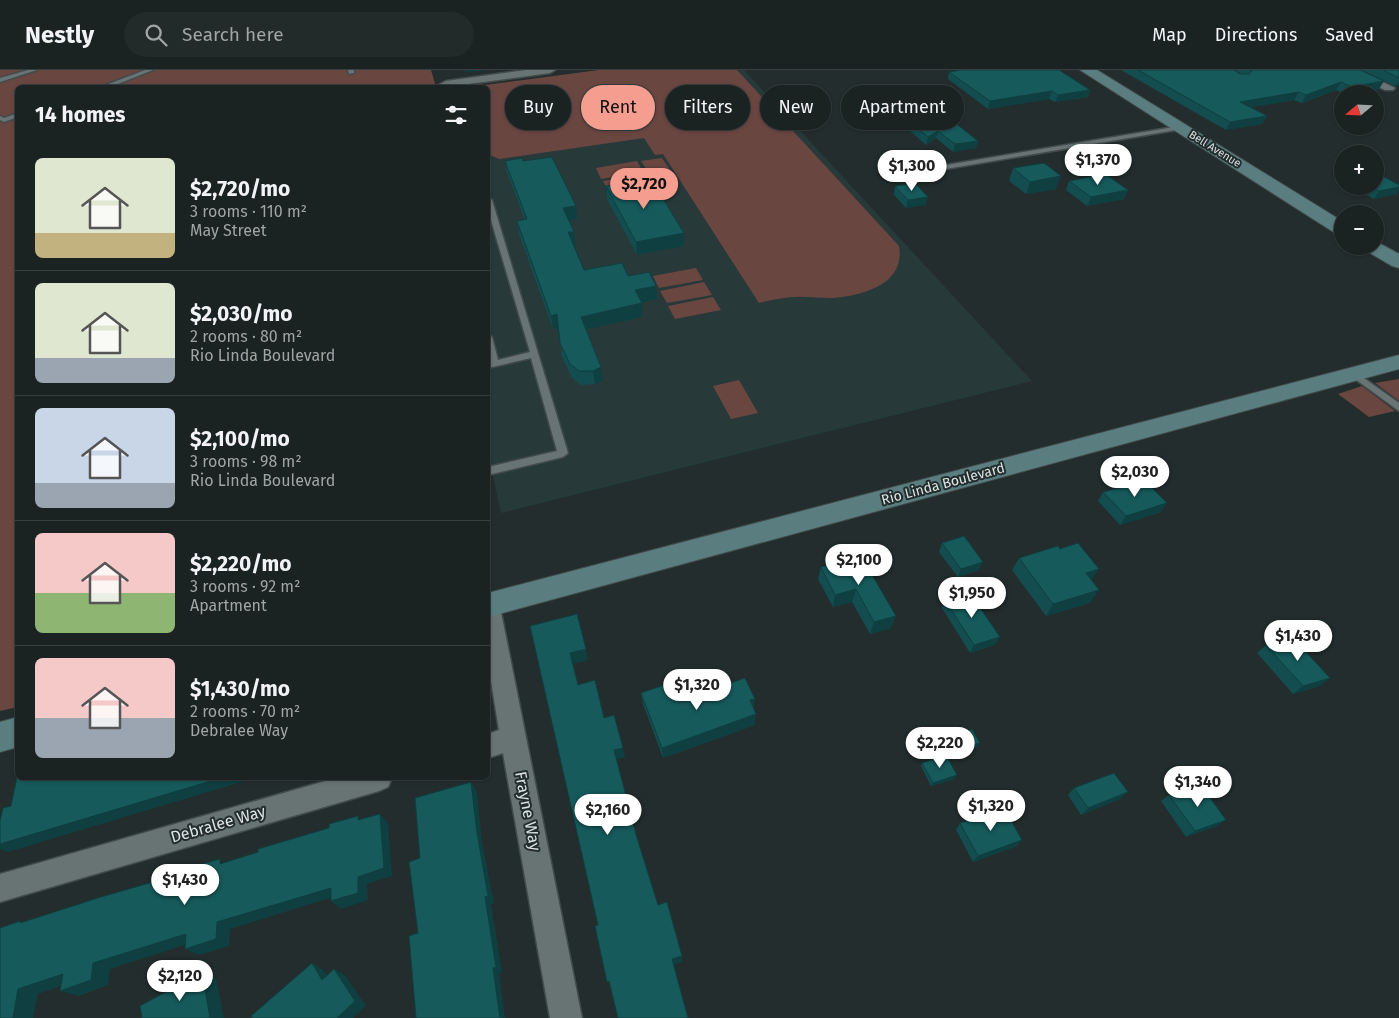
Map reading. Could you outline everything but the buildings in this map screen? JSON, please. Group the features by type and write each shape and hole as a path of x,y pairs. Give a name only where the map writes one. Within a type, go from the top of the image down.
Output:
{"main road":[{"name":"Bell Avenue","path":"1087,70 1334,224"},
{"path":"1384,253 1399,262"},
{"name":"Rio Linda Boulevard","path":"490,603 1399,362"},
{"path":"0,737 15,733"}],"street":[{"path":"442,70 447,85"},
{"path":"453,85 550,70"},
{"path":"1349,70 1389,88"},
{"name":"Frayne Way","path":"490,614 566,1018"},
{"path":"490,745 514,738"},
{"name":"Debralee Way","path":"0,888 372,780"}],"lane":[{"path":"0,80 34,70"},
{"path":"109,85 150,70"},
{"path":"0,118 4,120 15,117"},
{"path":"934,169 1180,128"},
{"path":"490,207 535,354 562,454 490,471"},
{"path":"491,364 535,354"},
{"path":"1354,374 1399,408"}],"shaded area":[{"path":"0,70 431,70 435,85 15,85 15,708 0,711"},
{"path":"599,70 744,70 760,87 760,130 800,130 1032,381 501,513 490,462 490,85"},
{"path":"599,70 737,70 760,95 760,130 792,130 899,246 899,259 896,270 889,279 879,286 856,295 832,298 793,297 759,303 663,154 655,155 644,138 499,159 490,155 490,85 484,85"},
{"path":"662,158 675,177 653,180 641,161"},
{"path":"637,161 643,172 601,179 596,168"},
{"path":"644,174 651,186 609,192 603,181"},
{"path":"696,268 703,280 659,288 653,276"},
{"path":"704,282 712,295 667,303 660,291"},
{"path":"713,297 721,310 675,319 668,306"},
{"path":"1399,379 1399,401 1375,383"},
{"path":"739,380 758,413 731,419 713,386"},
{"path":"1362,386 1395,411 1369,417 1338,394"}]}
